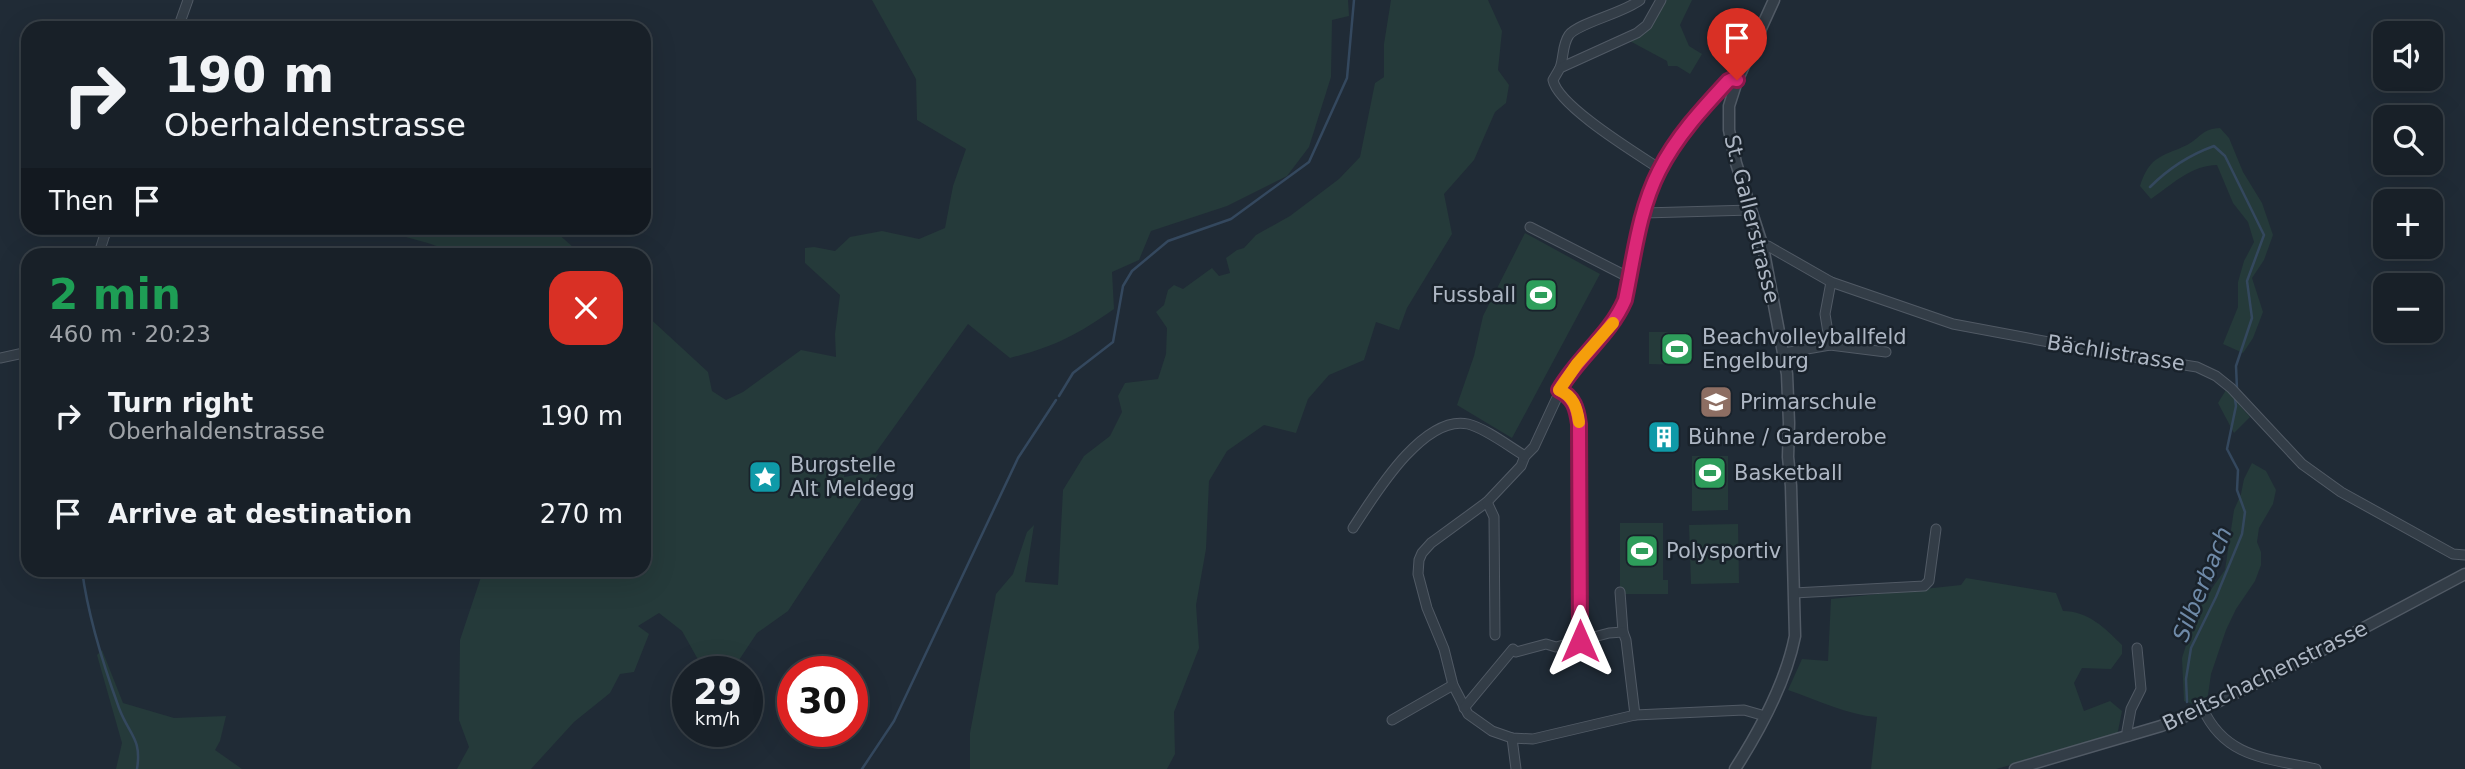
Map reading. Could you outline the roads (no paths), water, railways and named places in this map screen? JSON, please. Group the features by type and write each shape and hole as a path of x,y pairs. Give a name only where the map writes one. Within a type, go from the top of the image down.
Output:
{"street":[{"path":"180,21 188,0"},
{"path":"1640,0 1629,9 1573,31 1564,45 1560,68 1553,80 1561,96 1613,137 1660,169"},
{"path":"1560,68 1637,33 1647,24 1661,0"},
{"name":"St. Gallerstrasse","path":"1735,769 1765,716 1790,657 1795,636 1788,394 1784,353 1763,247 1735,163 1729,130 1730,106 1737,80 1774,0"},
{"path":"1737,80 1728,81 1690,123 1660,169 1644,213 1620,311 1608,330 1577,364 1559,390 1534,447 1525,456 1521,466 1488,502 1431,543 1419,561 1421,588 1444,649 1453,685 1464,708 1482,725 1512,738 1541,738 1635,715 1744,710 1765,716"},
{"path":"1644,213 1751,210"},
{"path":"1530,228 1630,278"},
{"name":"Bächlistrasse","path":"1763,247 1768,246 1831,282 1953,324 2197,367 2216,376 2231,388 2302,464 2371,510 2453,554 2465,555"},
{"path":"1830,345 1825,314 1831,282"},
{"path":"1784,353 1830,345 1886,352"},
{"path":"0,358 21,354"},
{"path":"1559,390 1576,405 1579,424 1580,641"},
{"path":"1353,527 1393,469 1414,448 1445,426 1470,424 1525,456"},
{"path":"1488,502 1494,517 1495,635"},
{"path":"1794,593 1926,585 1929,581 1936,529"},
{"name":"Breitschachenstrasse","path":"2015,769 2129,736 2203,709 2313,655 2465,574"},
{"path":"1620,592 1635,715"},
{"path":"1464,708 1513,649 1516,652 1546,644 1556,647 1623,632"},
{"path":"2129,736 2127,731 2131,709 2141,689 2137,648"},
{"path":"1392,720 1453,685"},
{"path":"2203,709 2214,729 2229,745 2249,753 2316,769"},
{"path":"1512,738 1516,769"}],"waterway":[{"path":"1059,396 1073,373 1113,342 1123,286 1132,271 1168,241 1231,219 1309,162 1347,78 1354,0"},
{"name":"Silberbach","path":"2150,187 2180,163 2214,146 2225,156 2264,235 2247,281 2252,318 2236,366 2237,389"},
{"name":"Silberbach","path":"2187,702 2186,679 2191,648 2242,534 2245,512 2237,490 2238,470 2227,449 2235,399"},
{"path":"862,769 894,721 1018,458 1056,400"},
{"path":"83,577 102,657 119,708 138,750 137,769"}],"place":[{"name":"Fussball","path":"1541,295"},
{"name":"Beachvolleyballfeld Engelburg","path":"1677,349"},
{"name":"Primarschule","path":"1716,402"},
{"name":"Bühne / Garderobe","path":"1664,437"},
{"name":"Basketball","path":"1710,473"},
{"name":"Burgstelle Alt Meldegg","path":"765,477"},
{"name":"Polysportiv","path":"1642,551"}]}
